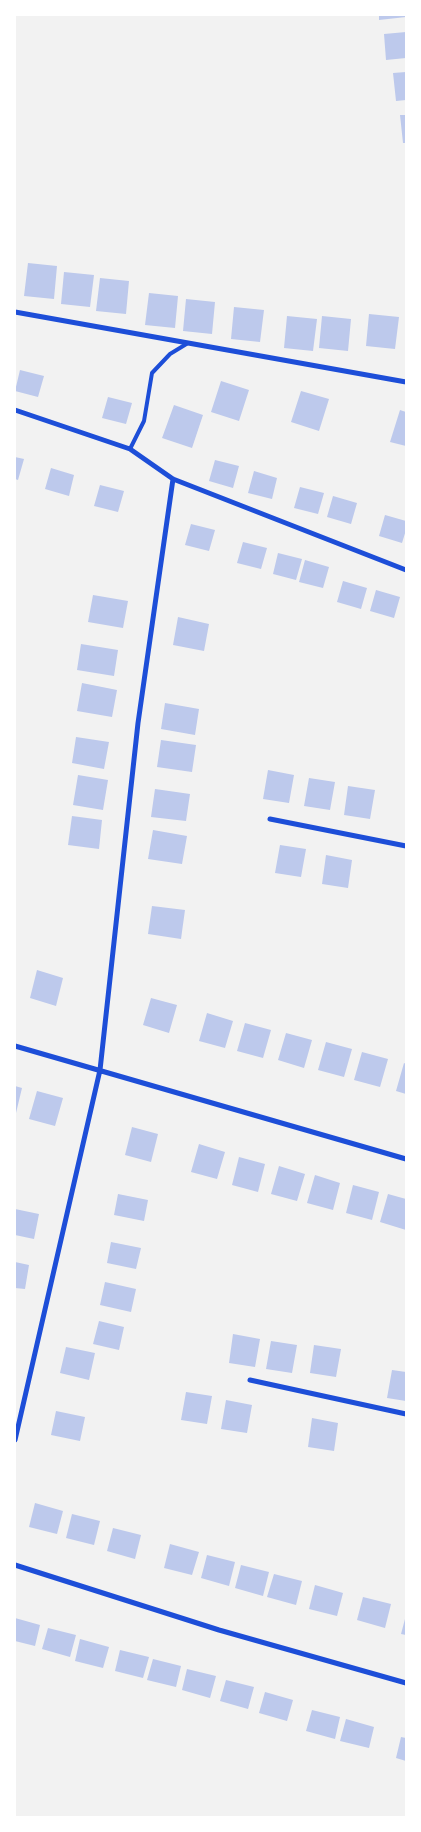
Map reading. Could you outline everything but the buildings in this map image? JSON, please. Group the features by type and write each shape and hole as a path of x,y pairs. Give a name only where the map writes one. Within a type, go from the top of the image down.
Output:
{"street":[{"path":"15,312 406,382"},
{"path":"15,410 130,449 173,479 406,570"},
{"path":"15,1440 100,1070 138,723 173,479"},
{"path":"270,819 406,846"},
{"path":"15,1046 406,1159"},
{"path":"250,1380 406,1414"},
{"path":"15,1565 219,1630 406,1683"}],"lane":[{"path":"130,449 144,421 152,373 170,354 188,343"}]}
